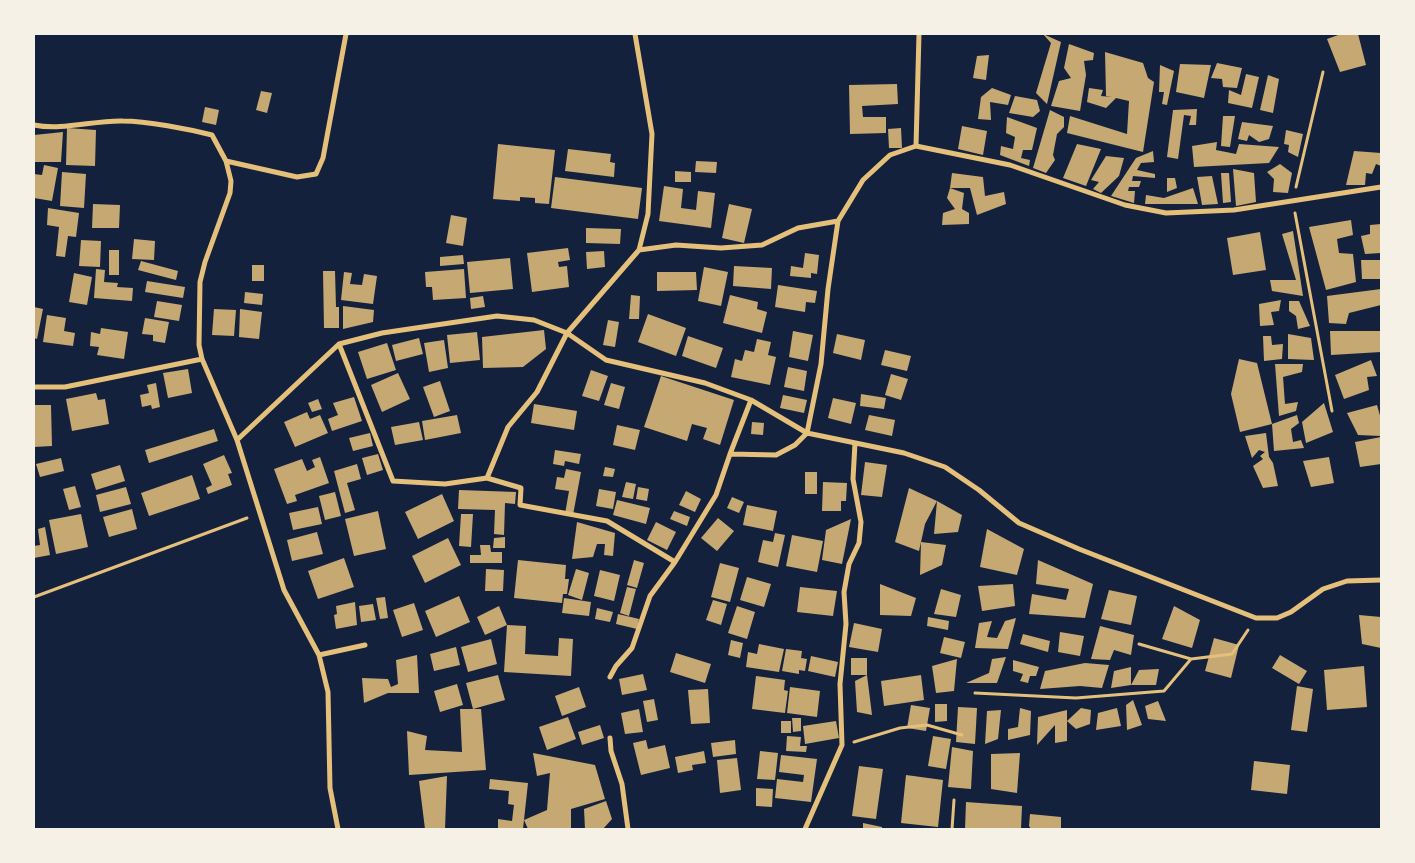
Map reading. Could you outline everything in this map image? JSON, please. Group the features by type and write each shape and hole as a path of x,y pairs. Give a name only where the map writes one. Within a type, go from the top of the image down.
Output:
{"street":[{"path":"226,161 297,177 316,174 322,158 346,34"},
{"path":"487,478 508,427 537,392 568,333 639,250 648,214 652,134 635,34"},
{"path":"916,146 919,34"},
{"path":"34,125 88,125 123,121 193,131 212,136 226,161 231,180 230,193 205,262 200,282 199,345 202,359 237,440 284,590 319,655 328,692 330,788 338,829"},
{"path":"730,454 776,455 795,446 807,433 821,364 828,289 838,221 863,180 890,155 916,146 1010,164 1125,205 1166,213 1234,210 1381,187"},
{"path":"639,250 676,245 721,248 762,245 798,228 838,221"},
{"path":"237,440 339,344 382,333 497,316 534,320 568,333 606,360 705,383 751,400 807,433 904,454 945,467 979,490 1019,522 1079,550 1256,618 1278,618 1291,612 1323,590 1348,581 1381,580"},
{"path":"339,344 393,481 445,484 487,478 521,488 520,505 607,521 675,562"},
{"path":"34,387 65,387 202,359"},
{"path":"610,677 616,666 632,648 650,596 675,562 716,495 751,400"},
{"path":"805,829 842,745 840,684 846,624 844,592 849,564 860,543 861,522 853,479 855,443"},
{"path":"319,655 365,645"},
{"path":"610,738 611,751 622,784 628,829"}],"path":[{"path":"1323,72 1315,113 1292,200 1332,412"},
{"path":"34,597 261,512"},
{"path":"1139,644 1191,659 1232,654 1256,618"},
{"path":"975,693 1076,698 1164,691 1191,659"},
{"path":"842,745 900,728 927,725 962,735"},
{"path":"952,829 954,800"}],"building":[{"path":"1043,34 1061,42 1047,104 1036,93 1051,43"},
{"path":"1341,34 1358,34 1366,65 1340,72 1327,39"},
{"path":"1069,44 1094,53 1093,60 1084,61 1086,75 1080,111 1051,106 1059,81 1071,78 1064,68"},
{"path":"1105,52 1143,63 1148,78 1154,82 1143,152 1067,133 1070,116 1127,134 1129,101 1116,98 1106,108 1087,102 1089,88 1103,90 1101,96 1112,97 1106,96"},
{"path":"989,55 986,80 973,78 977,56"},
{"path":"1217,63 1242,68 1237,88 1223,87 1222,79 1211,78"},
{"path":"1180,64 1211,65 1204,98 1176,92"},
{"path":"1160,65 1174,71 1167,105 1162,104 1164,92 1159,92"},
{"path":"1246,74 1259,77 1252,108 1228,103 1229,90 1241,95"},
{"path":"1268,75 1279,79 1273,113 1260,110"},
{"path":"897,84 898,104 862,106 863,117 886,117 886,133 850,134 849,85"},
{"path":"992,88 1011,95 1008,105 990,102 991,120 978,119 981,97"},
{"path":"261,91 272,93 267,113 256,110"},
{"path":"1015,96 1037,100 1040,111 1033,117 1009,113"},
{"path":"205,107 219,110 216,125 202,122"},
{"path":"1197,109 1196,125 1189,125 1191,116 1184,115 1178,159 1167,157 1173,110"},
{"path":"1050,110 1064,117 1064,127 1057,134 1053,155 1055,160 1046,173 1033,168"},
{"path":"1223,116 1235,116 1230,147 1221,146"},
{"path":"1007,117 1037,128 1032,150 1023,150 1021,158 1030,160 1029,166 1000,155 1001,146 1013,149 1015,137 1006,133"},
{"path":"1242,122 1273,126 1269,139 1259,142 1249,135 1247,141 1238,139"},
{"path":"962,126 987,131 983,155 958,149"},
{"path":"67,128 96,130 95,166 66,165"},
{"path":"901,128 902,148 889,148 888,129"},
{"path":"1286,130 1303,134 1298,157 1288,152 1289,145 1284,144"},
{"path":"63,132 61,162 34,162 34,135"},
{"path":"1217,142 1216,150 1236,154 1239,144 1279,147 1269,163 1194,167 1192,146"},
{"path":"498,144 555,150 549,204 535,203 535,198 520,197 520,201 493,199"},
{"path":"1077,144 1101,149 1086,186 1063,178"},
{"path":"568,149 611,154 610,162 615,163 614,177 565,171"},
{"path":"1153,151 1154,162 1141,163 1137,170 1155,174 1155,178 1133,176 1132,181 1141,181 1139,187 1129,187 1128,191 1135,191 1134,203 1111,196 1136,158"},
{"path":"1354,151 1381,153 1381,166 1376,164 1372,174 1366,173 1365,185 1346,185"},
{"path":"1106,156 1124,158 1119,176 1101,193 1093,189 1099,182 1091,180"},
{"path":"696,161 717,162 716,173 695,172"},
{"path":"1280,164 1292,173 1288,193 1273,192 1274,179 1267,172"},
{"path":"44,165 58,168 52,201 34,198 34,174 42,175"},
{"path":"1233,169 1254,173 1256,202 1236,206"},
{"path":"675,171 691,172 691,182 675,182"},
{"path":"62,172 86,174 84,208 60,206"},
{"path":"952,173 983,177 985,196 1004,192 1006,204 977,215 970,188 950,188"},
{"path":"1221,173 1229,173 1231,202 1223,203"},
{"path":"1212,176 1218,204 1202,205 1197,177"},
{"path":"555,177 642,188 638,219 551,208"},
{"path":"1167,178 1175,178 1177,188 1167,192"},
{"path":"664,186 683,189 681,208 696,210 698,191 715,193 711,228 659,221"},
{"path":"950,188 964,193 962,209 969,213 969,224 942,225 943,213 955,209 947,198"},
{"path":"1193,188 1198,204 1145,204 1146,195 1164,198"},
{"path":"93,204 120,205 119,228 92,228"},
{"path":"729,204 752,209 744,243 722,238"},
{"path":"48,208 79,213 76,237 68,236 65,257 56,256 59,227 47,225"},
{"path":"451,215 467,218 463,246 446,243"},
{"path":"1351,220 1353,235 1337,239 1339,253 1353,254 1356,282 1326,290 1309,227"},
{"path":"1381,224 1381,253 1365,254 1361,236 1370,234 1370,225"},
{"path":"586,228 621,229 620,244 586,243"},
{"path":"1293,231 1303,296 1272,291 1270,280 1296,280 1282,234"},
{"path":"1260,232 1266,270 1233,275 1227,238"},
{"path":"134,239 155,241 154,260 132,259"},
{"path":"81,240 101,241 100,267 79,266"},
{"path":"568,248 570,260 558,262 559,267 567,266 569,287 532,292 527,253"},
{"path":"109,250 119,250 119,275 109,275"},
{"path":"604,251 605,267 587,269 586,252"},
{"path":"805,253 819,255 817,274 811,273 811,278 790,276 791,266 803,268"},
{"path":"463,255 464,264 440,266 440,257"},
{"path":"510,258 513,289 470,293 467,262"},
{"path":"1361,260 1381,260 1381,279 1362,279"},
{"path":"141,261 178,271 176,280 138,270"},
{"path":"252,265 264,265 264,281 252,281"},
{"path":"734,266 772,268 771,289 733,286"},
{"path":"704,267 728,272 721,306 698,301"},
{"path":"96,269 105,270 104,282 118,283 117,287 133,288 132,301 94,298"},
{"path":"464,269 466,298 433,300 432,287 426,287 425,272"},
{"path":"323,271 335,271 336,307 339,307 339,328 324,328"},
{"path":"344,272 352,273 350,284 362,285 364,274 377,276 373,304 341,300"},
{"path":"657,272 696,272 697,290 657,291"},
{"path":"74,273 92,277 87,305 69,302"},
{"path":"147,281 185,287 183,298 145,292"},
{"path":"778,285 817,291 815,303 806,302 805,312 775,307"},
{"path":"1381,289 1381,305 1349,313 1346,324 1329,323 1327,296"},
{"path":"245,292 263,294 262,305 244,303"},
{"path":"631,295 640,296 639,319 629,319"},
{"path":"730,295 758,302 757,309 767,312 762,333 723,323"},
{"path":"483,296 485,307 471,309 470,298"},
{"path":"1281,300 1279,311 1271,312 1274,325 1260,326 1259,304"},
{"path":"157,301 182,305 179,321 154,317"},
{"path":"1289,301 1299,301 1310,326 1298,329 1296,316 1289,311"},
{"path":"343,306 374,310 373,322 343,329"},
{"path":"34,307 43,309 37,339 34,338"},
{"path":"214,309 236,310 234,336 212,335"},
{"path":"240,309 262,312 259,339 239,337"},
{"path":"648,314 686,328 676,356 638,342"},
{"path":"47,315 66,318 64,331 75,333 73,346 43,342"},
{"path":"145,318 169,322 165,343 153,341 153,335 142,334"},
{"path":"608,320 619,322 615,347 603,345"},
{"path":"101,328 128,332 124,359 97,355 99,347 90,346 91,332 100,334"},
{"path":"544,330 546,349 523,367 483,368 482,337"},
{"path":"793,331 813,335 808,361 789,357"},
{"path":"1330,331 1381,331 1381,352 1331,355"},
{"path":"477,332 480,360 450,363 447,335"},
{"path":"837,334 865,340 861,360 833,353"},
{"path":"1288,334 1311,338 1314,360 1288,359"},
{"path":"688,336 723,348 716,368 682,356"},
{"path":"1263,336 1271,336 1272,345 1283,344 1282,359 1264,361"},
{"path":"419,338 423,354 396,361 392,345"},
{"path":"757,339 771,342 768,355 776,357 770,385 731,377 735,359 742,361 745,350 754,352"},
{"path":"444,340 448,368 429,372 424,343"},
{"path":"387,343 396,370 367,379 358,352"},
{"path":"885,350 911,356 907,371 881,365"},
{"path":"1239,359 1257,363 1272,424 1240,432 1231,394"},
{"path":"1371,360 1377,376 1367,377 1369,390 1344,399 1335,375"},
{"path":"1275,364 1303,364 1302,372 1283,377 1285,404 1298,402 1296,411 1279,416"},
{"path":"788,367 807,371 804,391 784,387"},
{"path":"188,369 192,393 168,398 163,373"},
{"path":"591,370 608,376 599,401 582,396"},
{"path":"398,373 410,399 382,412 371,385"},
{"path":"891,374 908,379 901,400 885,395"},
{"path":"661,376 734,400 720,445 703,439 707,428 692,424 687,441 644,427"},
{"path":"440,381 450,411 434,417 423,387"},
{"path":"156,383 160,407 152,409 151,405 142,407 140,395 149,393 147,385"},
{"path":"611,383 625,387 619,409 604,405"},
{"path":"96,393 98,400 105,399 109,424 72,431 66,399"},
{"path":"861,394 886,398 884,409 860,406"},
{"path":"783,395 807,400 804,413 780,408"},
{"path":"354,397 362,421 332,431 328,419 338,415 333,403"},
{"path":"833,398 856,403 851,424 828,418"},
{"path":"318,399 322,409 312,412 308,403"},
{"path":"1324,403 1333,432 1306,443 1302,422"},
{"path":"534,404 577,411 574,430 531,423"},
{"path":"34,405 51,405 52,446 34,447"},
{"path":"1377,405 1381,419 1381,436 1358,435 1347,413"},
{"path":"307,412 310,419 320,415 328,433 295,447 284,422"},
{"path":"457,415 461,433 425,440 422,421"},
{"path":"869,415 895,420 892,436 865,430"},
{"path":"1297,415 1299,423 1291,429 1293,442 1301,440 1304,448 1274,451 1272,424"},
{"path":"419,422 423,440 395,445 391,427"},
{"path":"752,422 764,423 763,435 751,434"},
{"path":"617,425 640,430 635,450 613,445"},
{"path":"214,429 218,441 149,463 145,450"},
{"path":"370,433 373,446 353,451 349,438"},
{"path":"1266,433 1269,457 1273,463 1278,486 1263,488 1253,466 1263,459 1260,456 1265,452 1259,450 1252,458 1245,436"},
{"path":"1381,437 1381,464 1360,467 1355,442"},
{"path":"555,450 581,454 579,464 565,461 564,466 553,464"},
{"path":"378,454 383,470 367,475 362,458"},
{"path":"224,455 232,473 228,474 232,485 208,494 206,488 212,485 203,464"},
{"path":"320,457 329,483 295,495 297,501 287,504 274,469 302,459 307,471 315,467 312,460"},
{"path":"1329,457 1334,483 1311,487 1303,461"},
{"path":"61,458 64,471 40,477 36,464"},
{"path":"865,462 887,465 882,497 861,495"},
{"path":"357,464 361,479 347,483 355,510 345,513 334,471"},
{"path":"120,465 125,481 96,490 91,474"},
{"path":"605,467 615,469 613,477 603,476"},
{"path":"566,469 581,472 573,515 565,514 569,491 555,489 557,477 564,478"},
{"path":"805,472 817,472 817,494 805,494"},
{"path":"192,475 200,499 149,516 141,493"},
{"path":"626,482 636,484 633,499 622,497"},
{"path":"823,482 847,483 846,501 841,501 841,511 822,511"},
{"path":"75,486 81,507 69,510 63,489"},
{"path":"126,487 131,504 100,512 96,495"},
{"path":"638,487 649,489 647,501 636,499"},
{"path":"909,488 937,501 925,524 919,551 895,542"},
{"path":"599,489 616,492 613,509 596,506"},
{"path":"459,490 516,492 515,504 505,503 504,535 494,534 495,510 458,509"},
{"path":"686,491 701,499 695,512 679,505"},
{"path":"335,492 341,516 325,520 319,496"},
{"path":"442,494 454,521 418,539 405,512"},
{"path":"732,497 744,502 739,513 727,508"},
{"path":"617,500 650,508 646,524 613,515"},
{"path":"937,501 962,515 958,532 934,534"},
{"path":"747,505 777,511 773,531 743,525"},
{"path":"318,507 322,524 293,530 289,513"},
{"path":"132,509 137,529 109,537 103,517"},
{"path":"378,511 386,549 354,556 345,519"},
{"path":"674,511 690,517 687,526 670,519"},
{"path":"81,514 88,547 56,554 49,520"},
{"path":"461,514 473,514 471,547 459,546"},
{"path":"718,518 734,531 717,551 701,538"},
{"path":"851,519 842,564 822,560 826,530"},
{"path":"577,522 615,533 613,556 604,555 605,544 597,544 593,557 572,559"},
{"path":"656,522 676,532 667,550 647,540"},
{"path":"45,527 50,555 34,558 34,546 40,545 38,529"},
{"path":"987,529 1024,549 1017,575 980,567"},
{"path":"317,532 323,554 292,561 287,540"},
{"path":"775,533 785,535 778,567 758,562 763,540 773,542"},
{"path":"792,535 823,541 817,572 786,566"},
{"path":"505,537 505,548 493,548 494,538"},
{"path":"448,538 461,565 425,583 412,556"},
{"path":"921,542 946,545 942,565 920,575"},
{"path":"480,545 490,545 491,552 502,552 502,563 470,563 470,555 481,555"},
{"path":"344,558 354,587 318,599 308,571"},
{"path":"518,560 566,565 565,579 569,579 567,594 563,594 562,603 514,598"},
{"path":"634,560 644,563 637,588 627,585"},
{"path":"1038,560 1093,584 1085,618 1029,614 1032,594 1066,600 1069,589 1036,584"},
{"path":"720,563 739,568 730,602 711,597"},
{"path":"486,569 504,570 503,591 485,591"},
{"path":"576,569 589,573 582,600 568,595"},
{"path":"600,570 620,575 614,601 594,596"},
{"path":"747,577 771,584 764,607 740,600"},
{"path":"880,584 916,598 911,616 880,615"},
{"path":"1013,584 1015,606 982,611 978,586"},
{"path":"627,587 636,589 629,616 620,613"},
{"path":"800,587 837,591 833,616 797,612"},
{"path":"941,589 961,595 956,617 934,614"},
{"path":"1109,590 1137,596 1131,625 1101,619"},
{"path":"459,596 470,622 436,637 425,611"},
{"path":"385,597 388,618 380,619 376,598"},
{"path":"564,598 591,602 589,616 562,613"},
{"path":"713,600 727,604 721,625 706,620"},
{"path":"355,602 357,625 336,629 334,615 337,614 336,606"},
{"path":"414,603 423,630 402,637 393,610"},
{"path":"373,604 376,620 361,622 359,606"},
{"path":"499,606 507,625 485,635 477,617"},
{"path":"737,606 755,612 747,639 728,633"},
{"path":"1174,606 1200,620 1192,648 1162,639"},
{"path":"597,608 613,612 610,622 595,619"},
{"path":"618,614 639,619 637,629 616,624"},
{"path":"1359,615 1381,617 1381,648 1362,644"},
{"path":"928,617 949,621 948,630 927,626"},
{"path":"1016,618 1008,649 975,648 979,623 992,621 987,637 997,638 1005,621"},
{"path":"854,623 882,629 878,652 849,647"},
{"path":"507,625 526,626 525,654 558,656 559,638 573,639 571,676 504,672"},
{"path":"1100,626 1134,635 1131,655 1114,650 1110,660 1091,659"},
{"path":"1060,632 1084,636 1080,656 1058,652"},
{"path":"1023,634 1050,641 1048,652 1020,644"},
{"path":"944,637 965,642 961,658 940,653"},
{"path":"1214,638 1239,645 1231,678 1205,671"},
{"path":"491,639 497,664 468,672 461,647"},
{"path":"731,640 743,643 740,658 728,655"},
{"path":"759,644 784,649 779,672 746,667 748,652 757,654"},
{"path":"456,647 460,665 434,671 430,654"},
{"path":"786,649 802,651 801,658 807,659 805,671 799,670 799,674 782,671"},
{"path":"676,653 711,664 705,683 670,672"},
{"path":"417,655 419,693 388,693 364,703 362,678 388,679 391,687 398,684 396,660"},
{"path":"1280,655 1307,671 1299,684 1272,668"},
{"path":"811,656 838,662 835,677 808,671"},
{"path":"1006,657 997,683 966,683 989,673 992,659"},
{"path":"851,658 867,658 867,675 851,675"},
{"path":"957,659 954,691 936,693 932,666"},
{"path":"1013,660 1039,667 1036,676 1030,676 1028,683 1020,681 1023,674 1013,671"},
{"path":"1085,663 1109,665 1102,688 1080,686 1040,689 1045,671"},
{"path":"1364,666 1367,707 1327,710 1324,670"},
{"path":"1131,667 1131,685 1111,688 1114,671"},
{"path":"1159,669 1156,685 1131,685 1139,670"},
{"path":"643,674 647,690 622,695 619,679"},
{"path":"498,675 505,700 473,709 466,683"},
{"path":"867,675 872,715 857,712 855,681"},
{"path":"921,675 924,700 884,706 881,681"},
{"path":"756,676 785,680 784,690 788,691 785,713 752,709"},
{"path":"457,684 463,705 440,712 434,691"},
{"path":"1297,686 1313,689 1307,732 1291,730"},
{"path":"579,687 586,707 562,716 555,696"},
{"path":"790,687 820,691 817,717 787,713"},
{"path":"708,689 710,723 691,724 688,690"},
{"path":"654,699 658,720 647,722 643,701"},
{"path":"1133,700 1142,725 1127,730 1126,705"},
{"path":"1158,701 1166,721 1148,719 1145,706"},
{"path":"935,704 947,704 947,721 935,722"},
{"path":"911,705 930,708 926,731 907,728"},
{"path":"958,707 977,708 975,744 956,742"},
{"path":"1020,708 1031,711 1030,735 1008,740 1008,729 1018,727"},
{"path":"1081,708 1091,710 1090,724 1076,729 1067,721"},
{"path":"1117,708 1121,726 1096,730 1098,713"},
{"path":"460,709 481,709 486,770 409,775 407,731 427,736 425,750 462,752"},
{"path":"639,709 643,732 625,734 621,713"},
{"path":"1001,710 998,739 985,744 987,711"},
{"path":"1067,710 1067,741 1055,743 1055,725 1037,745 1038,717"},
{"path":"568,717 576,739 547,750 539,727"},
{"path":"792,718 801,718 801,731 793,732"},
{"path":"781,721 791,721 791,733 781,733"},
{"path":"836,721 839,738 805,744 803,726"},
{"path":"600,725 604,738 582,745 578,732"},
{"path":"787,736 801,737 800,746 807,746 806,752 786,751"},
{"path":"933,736 951,739 946,769 928,766"},
{"path":"646,740 648,749 665,745 670,768 641,775 633,743"},
{"path":"735,740 736,754 713,757 711,743"},
{"path":"952,747 973,751 971,789 948,787"},
{"path":"704,751 706,763 692,765 693,770 678,773 675,757"},
{"path":"760,751 778,753 775,780 757,779"},
{"path":"533,753 595,765 605,799 571,809 571,829 528,829 524,820 547,810 550,773 537,776"},
{"path":"1020,753 1017,793 991,789 991,754"},
{"path":"781,755 817,759 811,802 775,798 777,779 803,782 804,775 779,772"},
{"path":"737,758 741,790 720,793 717,760"},
{"path":"1254,761 1290,765 1287,794 1251,790"},
{"path":"859,766 883,769 876,819 852,816"},
{"path":"906,775 943,780 938,827 901,823"},
{"path":"447,776 445,829 425,829 419,781"},
{"path":"490,779 528,783 523,829 498,828 498,819 512,821 514,805 508,804 509,791 489,789"},
{"path":"756,788 773,789 772,807 756,806"},
{"path":"606,801 612,819 603,829 585,829 584,809"},
{"path":"966,802 1022,806 1021,829 965,829"},
{"path":"1030,814 1061,817 1061,829 1031,829 1029,826"},
{"path":"863,823 882,827 882,829 863,829"}]}
